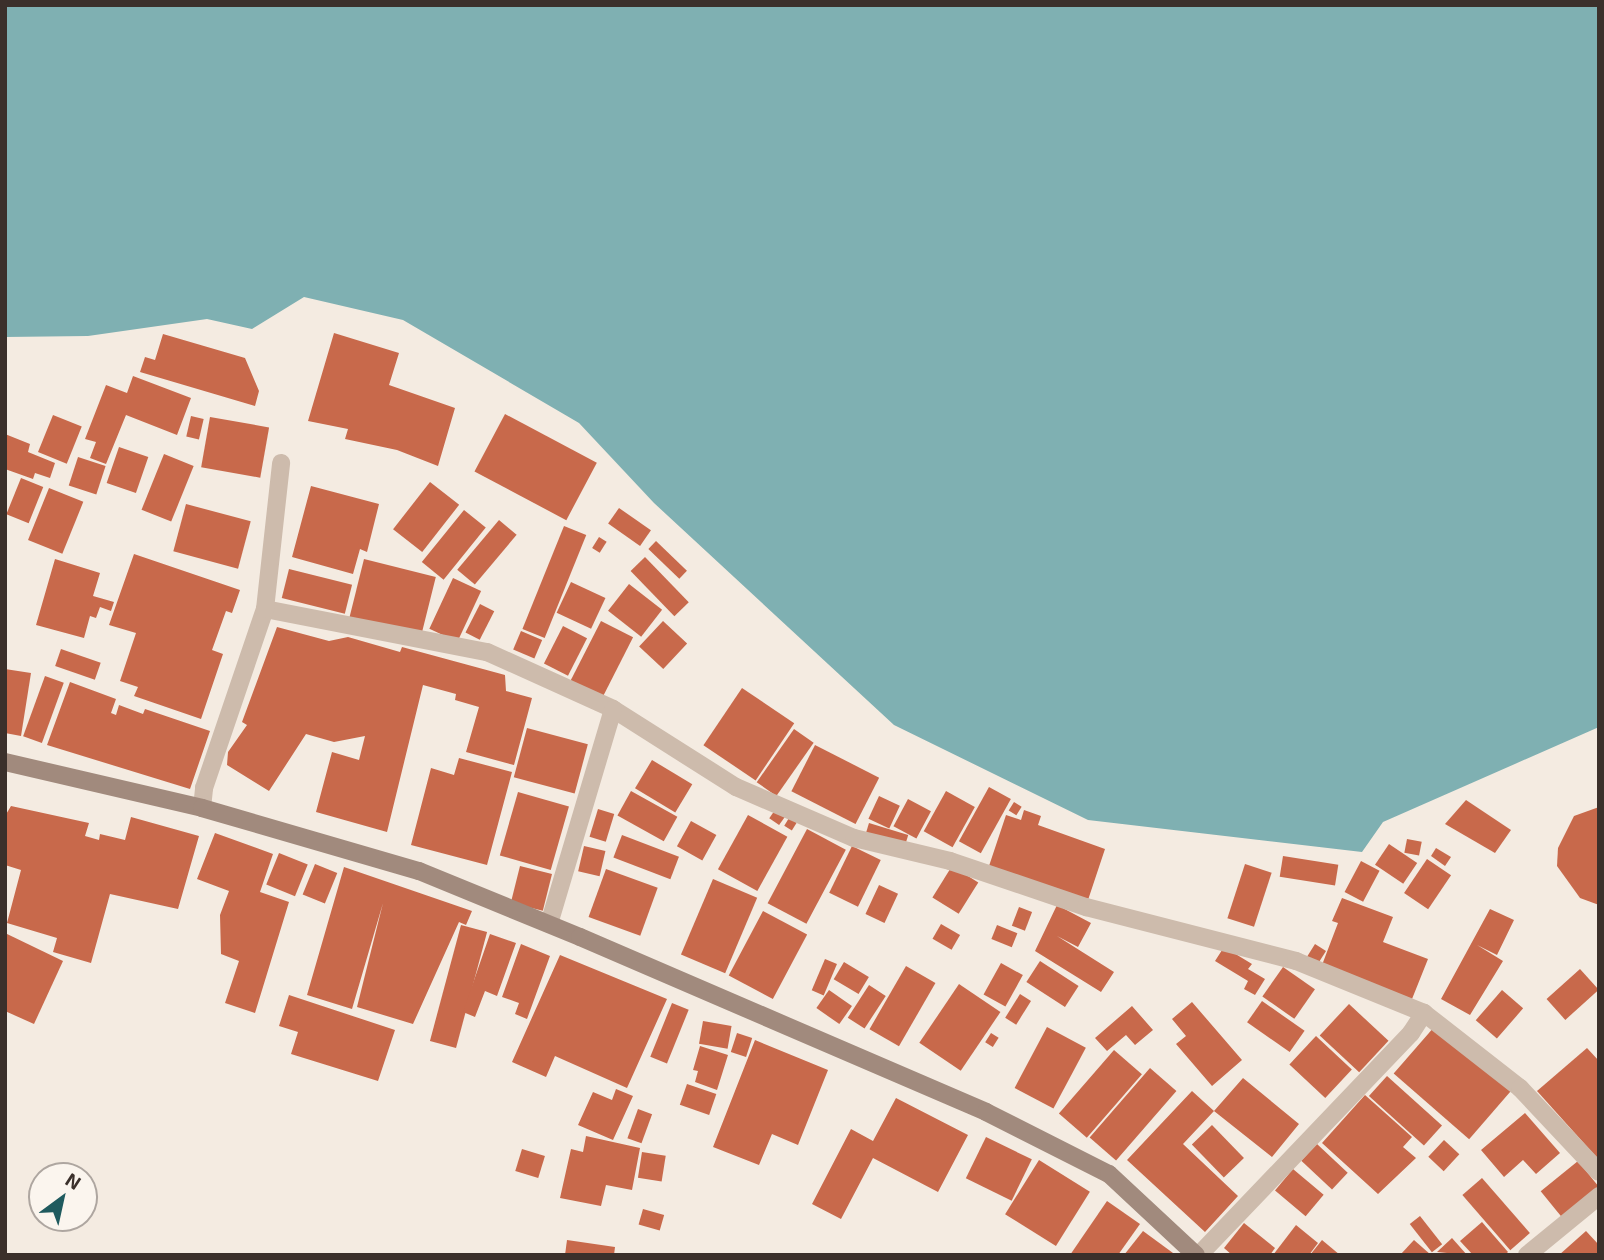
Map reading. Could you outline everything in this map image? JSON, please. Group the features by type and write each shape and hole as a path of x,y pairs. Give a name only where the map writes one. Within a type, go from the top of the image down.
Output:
{"main road":[{"path":"5,762 202,808 419,871 549,924 986,1112 1109,1174 1198,1255"}],"street":[{"path":"202,808 207,776 265,609 281,463"},
{"path":"265,609 487,652 613,709 736,787 854,838 950,861 1086,907 1296,961 1424,1013 1520,1088 1599,1172"},
{"path":"549,924 613,709"},
{"path":"1198,1255 1411,1033 1424,1013"},
{"path":"1527,1255 1599,1196"}],"water":[{"path":"5,5 1599,5 1599,727 1383,822 1362,852 1088,820 894,725 654,503 579,423 403,320 304,297 252,329 207,319 88,336 5,337"}],"building":[{"path":"334,333 399,353 389,385 455,408 438,466 397,450 345,439 348,429 308,421"},
{"path":"163,334 245,358 259,391 255,406 140,372 145,357 155,360"},
{"path":"133,376 191,398 177,435 126,415 106,464 90,458 96,442 85,439 106,385 127,393"},
{"path":"505,414 597,463 566,520 474,471"},
{"path":"53,415 82,427 67,464 38,452"},
{"path":"191,416 204,419 199,439 186,436"},
{"path":"210,417 269,427 260,478 201,467"},
{"path":"5,434 30,444 28,452 55,463 50,478 35,473 33,479 5,469"},
{"path":"119,447 148,457 136,493 107,483"},
{"path":"164,454 194,466 171,522 142,510"},
{"path":"78,457 106,466 96,494 69,486"},
{"path":"21,478 43,487 29,523 6,514"},
{"path":"430,482 459,505 422,552 393,529"},
{"path":"311,486 379,504 367,552 360,549 353,574 292,557"},
{"path":"49,488 83,502 62,554 28,540"},
{"path":"186,504 251,521 238,569 173,551"},
{"path":"619,508 651,530 640,546 608,524"},
{"path":"464,510 486,528 444,580 422,562"},
{"path":"499,520 517,535 475,585 457,570"},
{"path":"564,526 586,535 545,638 522,629"},
{"path":"599,537 607,542 600,553 592,548"},
{"path":"656,541 687,571 679,579 648,549"},
{"path":"134,554 240,590 232,613 226,611 212,650 223,654 201,719 134,696 138,687 120,681 136,633 109,625"},
{"path":"645,557 689,602 674,616 631,571"},
{"path":"55,559 100,573 93,596 114,602 111,611 100,607 96,618 90,616 84,638 36,625"},
{"path":"364,559 436,577 421,637 349,619"},
{"path":"289,569 352,585 345,614 282,598"},
{"path":"453,578 481,591 457,642 429,629"},
{"path":"571,582 605,598 591,629 557,613"},
{"path":"629,584 662,610 641,637 608,611"},
{"path":"480,604 494,611 480,640 465,633"},
{"path":"601,621 633,637 601,700 569,683"},
{"path":"663,621 687,644 663,669 639,647"},
{"path":"563,626 587,638 568,676 544,663"},
{"path":"277,627 329,641 348,637 400,652 402,647 505,675 506,691 532,698 514,765 466,752 479,707 455,700 456,694 423,685 387,832 316,812 332,752 359,760 365,736 334,742 306,734 269,791 227,765 228,752 247,725 242,722"},
{"path":"521,631 542,640 534,658 513,649"},
{"path":"61,649 101,663 95,680 55,666"},
{"path":"5,669 31,673 21,736 5,733"},
{"path":"45,676 64,683 42,743 23,736"},
{"path":"70,682 116,699 111,713 116,715 119,705 143,714 145,709 210,731 190,789 47,745"},
{"path":"742,688 794,723 756,780 703,745"},
{"path":"527,728 588,744 575,794 514,777"},
{"path":"794,729 814,743 776,796 757,782"},
{"path":"815,745 879,778 856,824 791,791"},
{"path":"459,758 512,772 487,865 411,845 431,768 454,775"},
{"path":"652,760 692,784 675,812 635,788"},
{"path":"989,787 1011,799 981,853 959,841"},
{"path":"631,791 677,817 664,841 617,815"},
{"path":"946,791 975,807 953,847 924,831"},
{"path":"518,792 569,807 551,870 500,855"},
{"path":"879,796 900,806 889,828 868,819"},
{"path":"908,799 931,811 916,839 893,826"},
{"path":"1466,800 1511,830 1495,853 1445,824"},
{"path":"1014,802 1022,807 1016,815 1009,810"},
{"path":"11,806 89,823 85,836 99,840 100,834 125,840 131,817 199,836 178,909 110,894 91,963 53,952 57,938 7,923 21,870 5,865 5,816"},
{"path":"1599,807 1599,905 1580,898 1557,866 1558,848 1574,816"},
{"path":"598,809 614,814 606,842 590,837"},
{"path":"775,810 785,817 779,825 769,818"},
{"path":"1024,810 1041,816 1038,825 1105,849 1087,903 988,869 1006,815 1021,820"},
{"path":"748,815 787,837 757,891 718,869"},
{"path":"789,818 797,823 792,830 784,826"},
{"path":"691,821 716,835 702,860 677,846"},
{"path":"869,823 908,835 904,847 865,835"},
{"path":"807,829 846,850 806,924 768,903"},
{"path":"215,833 273,854 260,892 289,902 255,1013 225,1003 239,961 221,954 220,915 229,891 197,879"},
{"path":"622,835 679,857 670,879 613,857"},
{"path":"1407,839 1422,842 1419,856 1404,853"},
{"path":"1389,844 1417,863 1403,884 1375,865"},
{"path":"584,846 605,851 600,876 578,871"},
{"path":"852,846 881,860 858,907 829,893"},
{"path":"1436,848 1451,857 1445,866 1431,856"},
{"path":"279,853 308,865 295,896 266,885"},
{"path":"1283,856 1338,865 1335,886 1280,877"},
{"path":"1427,859 1451,875 1428,909 1404,893"},
{"path":"1361,861 1380,871 1363,902 1345,892"},
{"path":"315,864 337,873 325,904 303,895"},
{"path":"1245,864 1272,873 1254,927 1227,918"},
{"path":"520,866 552,874 543,911 511,903"},
{"path":"952,866 978,882 959,914 932,897"},
{"path":"344,867 472,911 466,925 459,922 413,1024 357,1007 383,903 352,1009 307,995"},
{"path":"606,869 658,888 640,936 589,917"},
{"path":"713,879 757,898 725,973 681,954"},
{"path":"879,885 898,894 885,923 865,914"},
{"path":"1342,898 1393,917 1383,942 1428,959 1412,999 1322,965 1338,923 1332,921"},
{"path":"1057,905 1091,923 1078,947 1057,936 1114,972 1101,992 1035,951"},
{"path":"1019,907 1032,912 1025,931 1012,926"},
{"path":"1490,909 1514,920 1497,955 1477,945 1503,961 1470,1015 1441,999"},
{"path":"763,911 807,934 773,999 729,975"},
{"path":"941,924 960,935 952,950 932,939"},
{"path":"461,925 487,932 456,1048 430,1041"},
{"path":"997,925 1017,933 1012,947 991,939"},
{"path":"5,933 63,961 34,1024 5,1011"},
{"path":"490,934 516,943 497,996 485,991 475,1017 463,1012"},
{"path":"521,944 550,956 527,1019 515,1014 519,1003 502,997"},
{"path":"1315,944 1326,951 1318,964 1307,957"},
{"path":"1224,947 1252,964 1248,969 1265,979 1255,995 1244,989 1248,981 1215,961"},
{"path":"560,955 667,999 627,1088 555,1056 546,1077 512,1062"},
{"path":"825,959 837,964 824,995 812,990"},
{"path":"1040,961 1079,986 1065,1007 1026,982"},
{"path":"844,962 869,977 859,994 834,979"},
{"path":"1001,963 1023,975 1005,1007 984,994"},
{"path":"906,966 935,983 899,1046 870,1029"},
{"path":"1283,967 1315,989 1294,1019 1262,996"},
{"path":"1580,969 1599,990 1565,1020 1547,999"},
{"path":"959,984 1000,1012 961,1071 919,1043"},
{"path":"869,985 886,996 865,1029 848,1018"},
{"path":"829,990 852,1006 839,1024 816,1008"},
{"path":"1502,990 1523,1008 1497,1039 1476,1020"},
{"path":"1020,994 1031,1001 1016,1025 1005,1018"},
{"path":"289,995 395,1030 378,1081 291,1054 298,1032 279,1026"},
{"path":"1262,1001 1305,1031 1290,1052 1247,1022"},
{"path":"1192,1002 1242,1060 1212,1086 1176,1044 1186,1036 1172,1019"},
{"path":"672,1003 689,1010 667,1064 650,1057"},
{"path":"1349,1004 1388,1041 1359,1072 1320,1035"},
{"path":"1132,1006 1153,1030 1135,1045 1126,1035 1107,1051 1095,1038"},
{"path":"703,1021 732,1026 728,1049 699,1044"},
{"path":"1435,1026 1510,1092 1469,1139 1394,1074"},
{"path":"1047,1027 1086,1048 1053,1109 1015,1088"},
{"path":"737,1033 752,1038 746,1057 731,1052"},
{"path":"991,1033 999,1038 993,1047 985,1042"},
{"path":"1316,1036 1352,1069 1325,1098 1289,1065"},
{"path":"755,1040 828,1070 798,1145 772,1134 759,1165 713,1147"},
{"path":"700,1046 728,1055 717,1090 695,1082 698,1071 693,1070"},
{"path":"1587,1048 1599,1061 1599,1160 1537,1091"},
{"path":"1114,1050 1142,1074 1087,1138 1059,1113"},
{"path":"1150,1068 1176,1091 1116,1160 1090,1137"},
{"path":"1387,1076 1442,1126 1424,1146 1369,1096"},
{"path":"1243,1078 1299,1124 1272,1157 1214,1111"},
{"path":"687,1084 716,1094 709,1115 680,1105"},
{"path":"616,1089 633,1096 613,1140 578,1125 593,1092 612,1100"},
{"path":"1192,1091 1214,1111 1183,1144 1238,1196 1205,1232 1127,1160"},
{"path":"1365,1095 1412,1137 1403,1147 1416,1158 1378,1194 1322,1143"},
{"path":"896,1098 968,1135 938,1192 873,1158 841,1219 812,1204 851,1129 873,1141"},
{"path":"638,1109 652,1114 641,1143 627,1138"},
{"path":"1525,1113 1560,1153 1536,1174 1523,1160 1504,1177 1481,1150"},
{"path":"1212,1125 1244,1158 1224,1178 1192,1144"},
{"path":"586,1136 640,1148 632,1190 606,1185 601,1206 560,1198 571,1149 583,1152"},
{"path":"986,1137 1032,1159 1012,1201 966,1178"},
{"path":"1444,1140 1459,1154 1444,1171 1428,1157"},
{"path":"1317,1144 1348,1173 1332,1189 1301,1161"},
{"path":"522,1149 545,1156 538,1178 515,1171"},
{"path":"642,1152 666,1156 662,1181 638,1178"},
{"path":"1039,1160 1090,1192 1056,1246 1005,1214"},
{"path":"1578,1161 1599,1187 1561,1217 1541,1191"},
{"path":"1293,1169 1324,1195 1306,1216 1275,1190"},
{"path":"1482,1178 1530,1233 1510,1250 1462,1195"},
{"path":"1107,1201 1140,1224 1118,1255 1070,1255"},
{"path":"643,1209 664,1215 660,1230 639,1224"},
{"path":"1420,1216 1442,1244 1432,1252 1410,1224"},
{"path":"1482,1222 1508,1252 1505,1255 1473,1255 1460,1241"},
{"path":"1244,1223 1275,1248 1270,1255 1232,1255 1224,1248"},
{"path":"1296,1225 1318,1243 1309,1255 1273,1255"},
{"path":"1143,1231 1173,1253 1124,1255"},
{"path":"1586,1231 1599,1245 1599,1255 1559,1255"},
{"path":"1452,1238 1467,1255 1437,1252"},
{"path":"567,1240 615,1247 614,1255 565,1255"},
{"path":"1322,1240 1340,1255 1310,1255"},
{"path":"1414,1240 1431,1255 1400,1255"}]}
